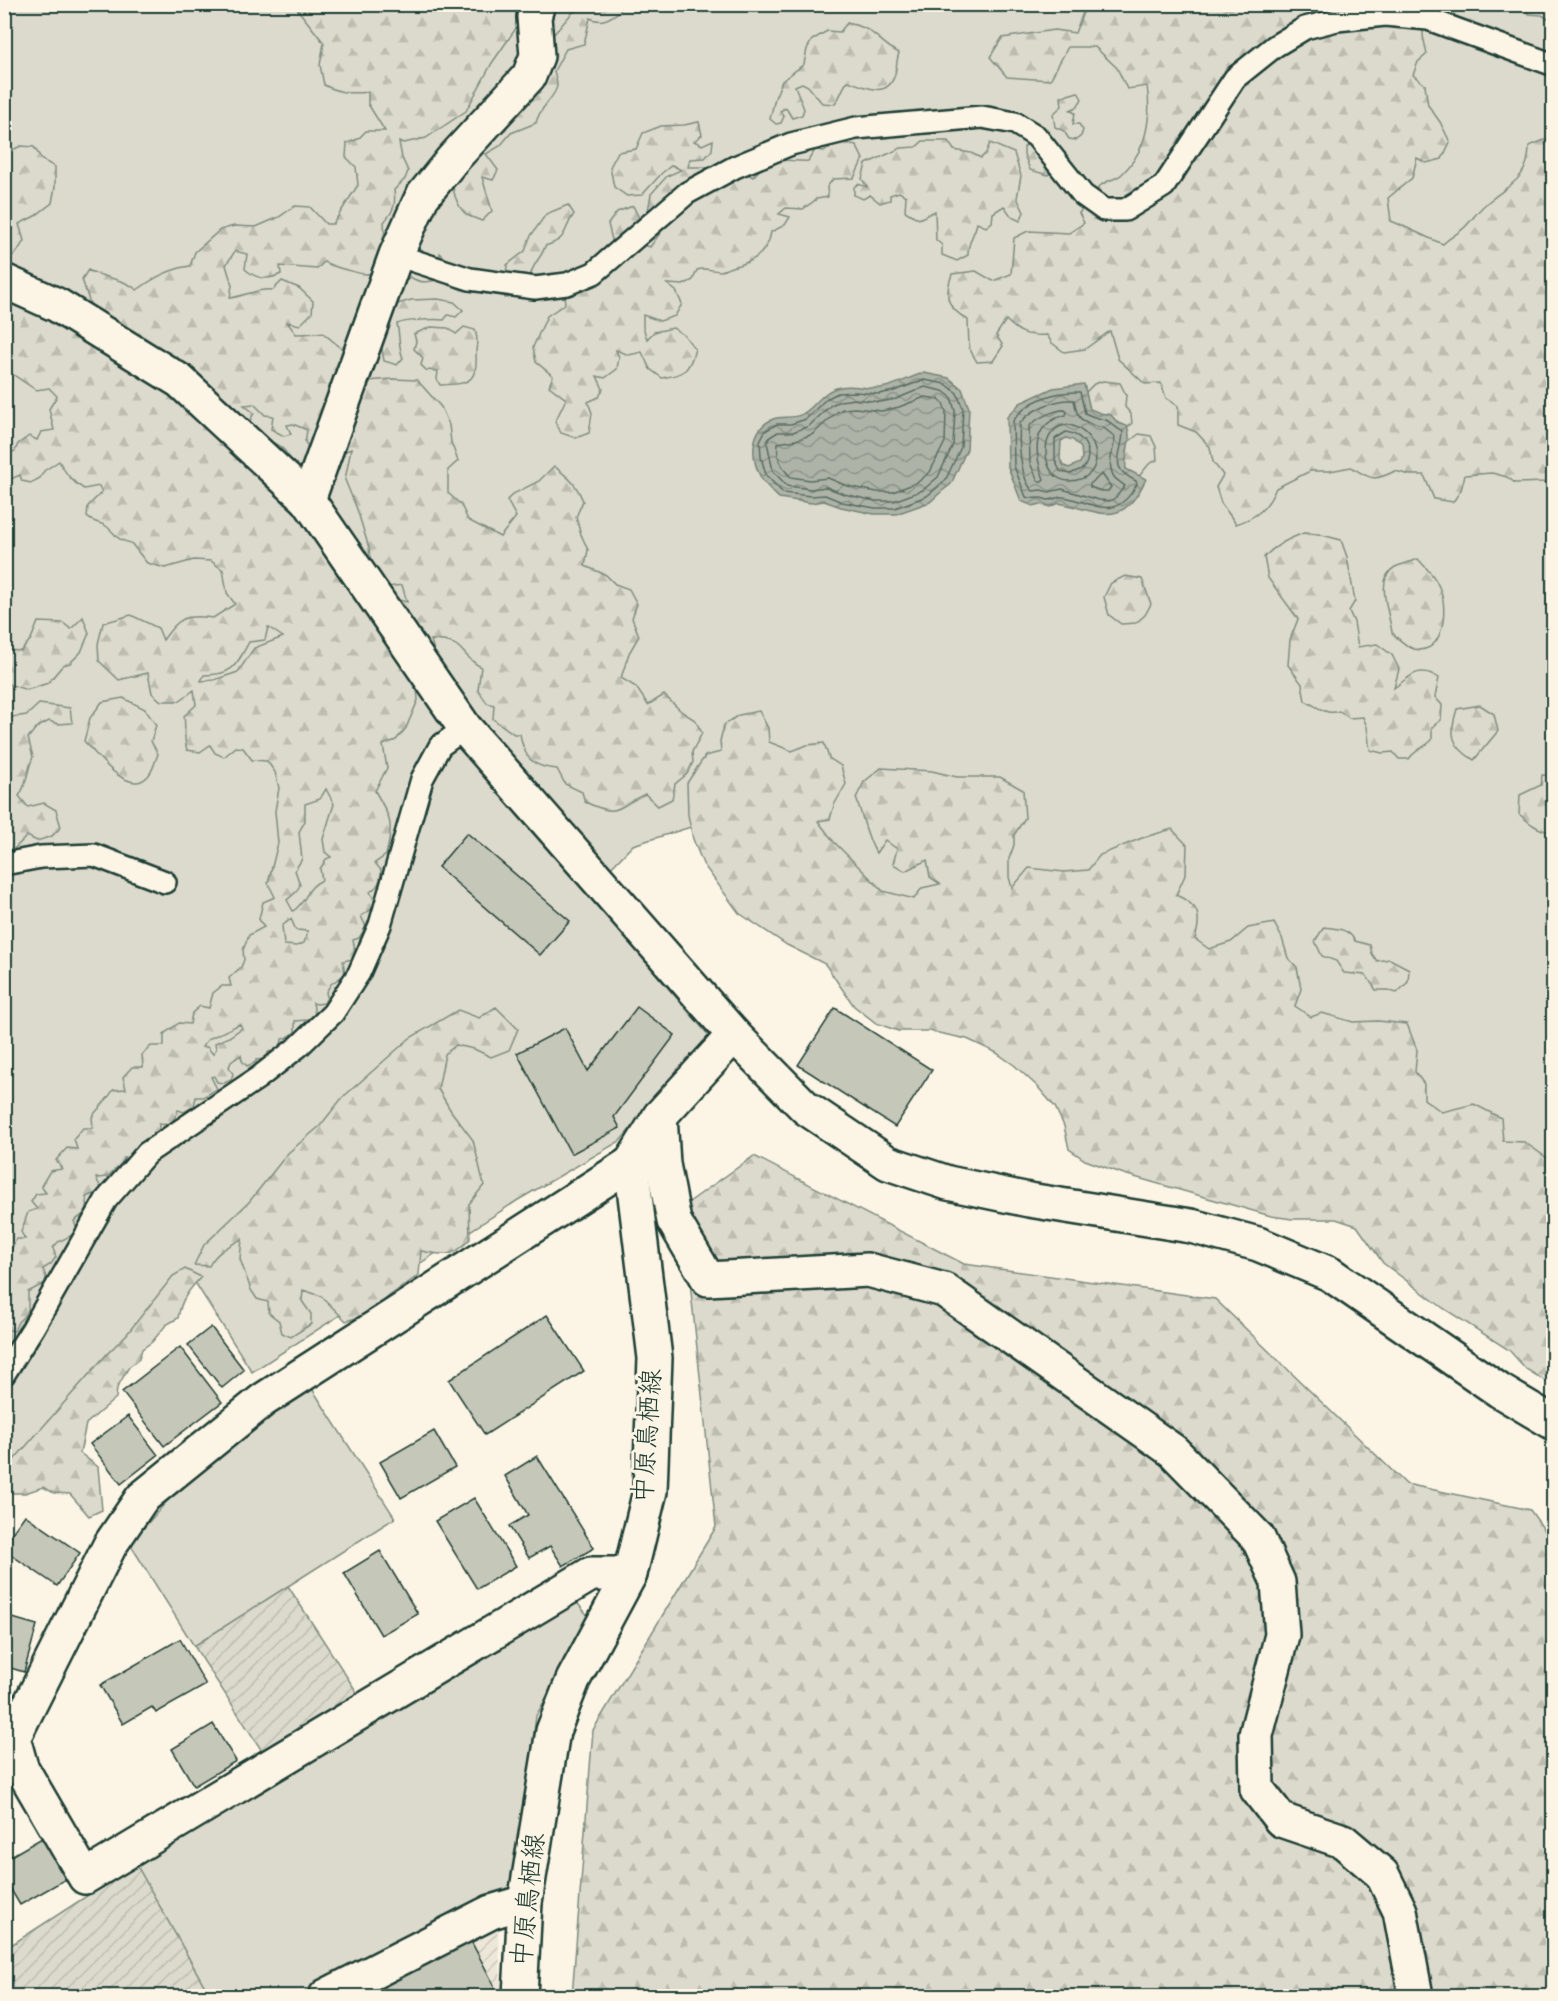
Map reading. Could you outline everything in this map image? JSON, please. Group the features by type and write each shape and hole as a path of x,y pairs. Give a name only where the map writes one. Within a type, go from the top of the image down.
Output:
{"street":[{"path":"308,500 396,255 422,197 452,160 529,76 537,56 534,17 538,4"},
{"path":"4,281 57,305 180,381 308,500 465,728 734,1035 806,1108 888,1163 948,1183 1029,1200 1191,1226 1258,1244 1330,1274 1500,1392 1554,1423"},
{"path":"630,1574 591,1574 85,1877 21,1767 13,1738 110,1545 142,1498 263,1400 631,1163 660,1116 734,1035"},
{"path":"660,1116 663,1164 674,1221 708,1279 868,1270 944,1290 1173,1451 1258,1538 1278,1582 1282,1635 1256,1735 1257,1789 1281,1820 1343,1841 1382,1874 1400,1911 1416,1996"},
{"name":"中原鳥栖線","path":"520,1996 525,1902 553,1731 573,1680 630,1574 650,1491 655,1358 631,1163"},
{"path":"326,1996 491,1912 525,1902"}],"lane":[{"path":"396,255 470,279 535,288 567,284 594,273 687,193 744,163 791,144 856,128 982,117 1015,123 1036,136 1083,195 1104,210 1125,210 1164,186 1235,78 1275,46 1305,28 1337,20 1384,15 1428,19 1554,65"},
{"path":"4,1374 106,1200 147,1153 258,1078 299,1046 333,1012 358,973 380,925 422,780 440,746 465,728"},
{"path":"4,864 41,857 94,855 165,882"}],"shaded area":[{"path":"497,1921 502,1996 347,1996"}],"green space":[{"path":"5,5 1553,5 1553,1272 723,817 633,845 587,893 710,1037 620,1141 518,1200 252,1372 191,1276 5,1481"},
{"path":"294,5 524,5 519,24 492,63 466,111 426,138 399,142 402,158 408,171 405,179 394,190 394,207 384,222 386,257 377,269 366,274 324,262 317,269 280,266 281,274 271,278 262,278 245,269 247,254 235,251 226,265 232,285 230,298 262,290 273,290 282,281 299,288 313,301 312,313 300,325 287,322 296,334 323,333 346,352 324,410 319,417 327,417 367,381 417,380 441,407 449,425 451,442 458,461 448,470 448,493 461,505 468,520 500,537 516,517 507,500 513,494 539,481 554,466 568,478 575,485 583,501 576,517 588,550 585,566 606,575 615,584 629,589 637,604 632,618 639,636 629,653 621,678 636,687 648,705 664,695 682,712 695,720 702,733 692,752 693,762 687,774 675,784 672,799 658,806 645,794 617,809 596,807 585,802 582,792 565,784 557,769 541,766 531,760 524,749 520,734 514,734 493,719 494,705 487,703 478,690 481,667 457,646 431,640 434,651 427,659 417,685 418,700 406,728 396,740 383,745 387,768 375,791 388,815 390,836 386,855 375,863 381,870 381,877 376,887 370,892 375,901 372,909 361,916 366,927 359,938 353,940 355,951 352,959 343,961 345,974 331,984 326,992 327,997 324,1003 313,1003 315,1014 307,1020 295,1021 295,1032 282,1039 281,1045 274,1051 268,1052 267,1059 256,1060 247,1066 242,1061 241,1055 231,1062 229,1067 233,1074 231,1080 224,1083 217,1082 214,1076 211,1077 217,1089 203,1097 196,1097 194,1106 184,1112 178,1110 172,1122 159,1124 158,1134 148,1142 140,1143 134,1155 128,1159 124,1158 124,1163 108,1176 96,1178 101,1188 86,1197 86,1211 74,1221 78,1232 58,1242 53,1248 56,1257 43,1269 46,1277 45,1283 28,1292 28,1312 18,1322 14,1331 8,1330 9,1337 5,1345 5,1268 8,1266 8,1257 16,1239 25,1239 21,1232 28,1212 37,1209 31,1202 36,1194 46,1193 41,1186 50,1171 62,1169 56,1160 67,1148 77,1149 74,1139 83,1128 93,1128 92,1117 113,1090 126,1089 123,1077 132,1067 143,1067 142,1055 151,1046 164,1046 164,1034 179,1023 190,1024 192,1013 200,1006 209,1008 213,993 222,986 231,986 229,978 241,967 244,960 243,950 249,935 264,927 259,919 263,902 275,897 268,883 278,843 275,811 279,788 275,772 267,761 252,760 243,748 236,747 224,757 215,753 210,745 200,752 187,750 184,716 196,705 194,690 179,701 161,701 152,693 148,673 119,680 99,661 98,644 103,623 131,615 158,628 163,640 174,626 184,619 189,617 213,618 235,604 227,593 223,570 211,561 194,560 165,568 147,563 131,543 119,538 106,526 89,519 87,517 88,506 102,492 99,486 84,489 76,484 59,461 31,483 22,481 20,475 11,479 5,476 5,456 15,451 18,444 29,436 37,440 41,432 54,430 49,409 57,396 49,388 36,390 5,369 5,307 23,300 78,311 91,307 82,279 88,270 125,283 137,290 175,269 190,266 195,252 220,230 234,226 256,227 279,217 295,206 310,207 326,224 333,224 358,185 356,167 346,157 347,143 358,139 366,131 385,131 368,104 368,92 346,92 324,85 320,65 324,43","holes":["254,404 265,415 273,416 271,429 284,436 291,434 287,425 293,424 307,430 305,442 313,454 336,455 351,449 345,480 369,548 371,567 380,588 402,585 407,602 383,596 293,469 284,450 266,440 261,431 249,429 254,413 244,405","268,627 283,637 254,648 238,672 214,680 201,681 204,675 214,675 232,668 249,642 265,640","326,789 334,804 323,839 325,852 331,857 326,859 320,869 322,880 312,887 302,903 293,911 287,900 300,885 295,870 302,859 299,832 305,821 305,804 320,799","291,919 296,930 308,931 304,943 297,946 284,945 282,926","240,1024 242,1028 215,1043 216,1049 213,1054 207,1047 202,1047 208,1039"]},
{"path":"578,5 621,5 620,11 606,19 590,18 584,44 566,49 554,71 556,90 540,112 536,123 511,133 500,146 486,154 498,170 493,180 482,177 492,211 482,221 467,215 455,197 452,176 547,42 572,13 580,9"},
{"path":"1086,5 1424,5 1423,36 1427,54 1418,62 1413,75 1425,85 1428,105 1450,142 1442,159 1426,163 1417,158 1412,178 1388,198 1391,221 1443,244 1465,227 1484,206 1522,174 1526,167 1529,146 1547,139 1553,132 1553,476 1546,482 1515,483 1507,477 1492,473 1465,475 1461,490 1453,502 1434,499 1424,475 1410,475 1395,471 1382,477 1372,478 1351,467 1330,471 1310,471 1276,488 1269,502 1260,511 1236,524 1221,503 1216,487 1223,475 1213,462 1210,447 1196,432 1178,425 1178,406 1166,398 1161,383 1145,384 1118,359 1110,331 1085,349 1064,352 1052,343 1047,335 1024,333 1006,320 996,335 1003,346 993,361 977,362 969,348 968,320 955,311 949,301 948,289 952,274 976,271 993,281 1011,274 1014,238 1028,231 1069,233 1084,223 1079,213 1099,187 1120,175 1131,164 1138,154 1146,133 1149,110 1147,86 1127,89 1117,68 1095,47 1068,47 1050,80 1007,77 990,57 1002,38 1054,30 1075,33"},
{"path":"1523,5 1553,5 1553,22 1542,15 1529,14"},
{"path":"847,23 864,28 899,53 895,74 890,84 886,88 874,89 848,81 835,104 822,103 808,86 802,83 795,86 804,109 802,115 792,118 786,108 780,111 784,116 781,123 776,124 770,119 782,81 804,64 807,49 812,40 827,31 840,32"},
{"path":"1078,92 1082,99 1077,107 1070,110 1075,113 1073,124 1079,124 1083,130 1081,136 1076,140 1069,139 1064,131 1055,127 1053,114 1062,106 1061,97"},
{"path":"699,122 702,135 694,141 702,145 713,140 712,150 705,158 690,159 688,167 709,167 727,184 733,175 746,173 753,177 761,168 770,167 781,161 808,161 815,150 824,151 840,142 856,145 863,159 854,178 833,179 827,187 828,197 817,199 803,209 786,208 779,214 790,217 785,225 771,232 767,246 754,259 721,271 697,270 693,280 683,285 667,284 676,291 682,304 675,316 660,321 643,315 643,327 647,339 654,332 673,328 685,336 695,349 688,367 681,373 662,378 650,369 642,352 629,355 616,350 619,357 617,369 605,378 597,376 603,389 599,397 588,402 592,413 589,433 576,438 561,433 555,422 566,399 549,386 553,376 536,362 533,347 547,316 565,304 564,294 585,266 613,244 608,224 617,212 633,206 640,220 642,244 650,247 661,232 648,211 651,194 667,176 681,170 672,165 642,195 627,196 614,187 610,167 618,152 636,149 643,133 661,126"},
{"path":"1045,133 1057,146 1060,154 1055,171 1048,175 1030,170 1024,154 1024,147"},
{"path":"923,141 948,141 954,150 971,153 981,158 990,143 1014,153 1021,176 1017,198 1024,212 1020,221 1012,217 1004,206 993,213 992,222 986,227 977,223 968,255 957,261 942,255 942,245 936,240 935,211 919,219 905,211 906,196 899,192 890,195 890,200 880,203 870,195 863,199 854,195 854,187 858,184 867,187 862,179 866,164 901,148 916,147"},
{"path":"21,146 34,147 42,160 55,167 55,187 52,203 35,216 19,224 24,241 10,258 5,256 5,156"},
{"path":"568,205 574,214 564,234 558,240 545,246 527,284 516,295 505,298 502,292 493,290 466,291 459,289 446,278 424,282 410,277 405,281 398,277 400,266 439,262 440,253 456,268 506,276 507,265 525,251 530,237 546,214"},
{"path":"438,299 454,302 463,310 456,317 448,315 444,320 397,324 403,358 397,365 384,361 381,344 394,305 411,300"},
{"path":"431,327 448,328 456,334 464,327 475,330 476,364 472,377 463,383 440,385 437,379 438,371 426,370 421,365 423,358 414,349 416,341 414,334"},
{"path":"1103,381 1120,383 1126,395 1125,407 1131,414 1132,424 1119,432 1085,416 1079,399 1094,384"},
{"path":"1139,434 1151,436 1156,447 1157,460 1149,464 1136,480 1125,474 1123,446"},
{"path":"1304,533 1341,540 1347,557 1355,601 1349,611 1354,622 1358,647 1377,644 1392,655 1399,669 1394,688 1410,676 1420,672 1439,678 1435,697 1442,705 1441,720 1432,727 1432,740 1409,759 1399,759 1393,752 1382,753 1370,750 1367,727 1363,717 1349,718 1339,711 1326,711 1305,701 1302,684 1288,665 1290,640 1298,619 1268,578 1264,557 1282,543"},
{"path":"1418,559 1438,584 1444,607 1442,628 1438,638 1424,649 1411,648 1392,633 1384,588 1385,580 1395,567"},
{"path":"1125,576 1142,579 1151,604 1145,615 1136,623 1121,624 1109,615 1104,597 1111,583"},
{"path":"83,617 89,633 81,652 70,663 63,665 48,683 27,690 5,683 5,648 21,651 31,639 38,622 63,623 71,629"},
{"path":"123,698 145,709 156,725 151,741 158,754 150,774 140,781 132,782 113,772 84,741 90,718 102,702"},
{"path":"39,704 70,708 72,723 58,724 49,721 36,728 28,738 33,757 19,796 28,807 44,803 56,810 61,827 52,836 37,841 27,836 13,850 5,852 5,718 27,715"},
{"path":"1480,705 1494,714 1498,731 1474,760 1456,744 1453,726 1457,709"},
{"path":"759,711 768,728 769,742 792,751 807,745 824,743 829,758 841,766 846,784 834,805 830,819 818,821 834,842 883,891 914,899 922,888 940,884 930,877 927,860 905,871 893,864 897,849 885,840 876,853 856,798 864,782 881,768 932,771 957,777 1000,777 1023,790 1025,818 1014,835 1014,845 1009,859 1009,877 1012,888 1029,868 1064,872 1088,870 1100,855 1172,829 1187,845 1186,873 1176,895 1190,903 1197,912 1198,923 1195,939 1209,949 1231,942 1248,928 1274,923 1282,938 1288,958 1297,967 1301,989 1295,1006 1311,1017 1322,1013 1353,1022 1378,1021 1407,1024 1417,1050 1415,1072 1424,1084 1424,1099 1442,1112 1474,1104 1501,1118 1503,1141 1524,1142 1547,1158 1548,1180 1554,1180 1553,1386 1526,1369 1509,1350 1443,1308 1383,1263 1357,1226 1336,1219 1292,1219 1271,1216 1124,1174 1085,1160 1069,1149 1064,1126 1055,1107 1014,1065 995,1052 967,1039 929,1031 898,1031 876,1023 854,1006 825,964 787,945 739,913 703,864 693,839 688,815 687,783 705,756 721,752 720,741 724,725 739,715"},
{"path":"1542,775 1553,776 1553,832 1539,828 1519,814 1520,795 1541,785"},
{"path":"1324,927 1346,931 1355,941 1370,945 1377,961 1390,959 1409,969 1408,982 1397,993 1376,990 1366,975 1344,973 1336,961 1322,956 1315,941"},
{"path":"496,1007 518,1029 509,1050 491,1057 474,1049 456,1045 445,1054 438,1089 473,1140 484,1185 469,1204 470,1239 464,1245 448,1254 421,1251 419,1275 389,1296 372,1313 346,1321 321,1296 303,1290 302,1301 311,1314 311,1324 291,1337 282,1333 279,1321 269,1313 268,1302 257,1299 251,1290 240,1259 242,1239 219,1253 209,1266 194,1265 204,1245 249,1202 288,1153 320,1126 342,1098 410,1038 458,1010 479,1018"},
{"path":"754,1156 964,1264 1215,1299 1406,1484 1530,1510 1553,1542 1553,1996 572,1996 593,1730 716,1527 682,1207"},
{"path":"185,1269 201,1277 186,1295 178,1318 166,1325 152,1342 142,1349 139,1359 129,1367 117,1388 116,1398 86,1424 80,1453 98,1467 102,1510 89,1516 70,1494 54,1493 43,1487 25,1493 10,1493 8,1502 5,1502 5,1470 127,1334 173,1276"},
{"path":"309,1384 395,1518 194,1646 130,1544 167,1501"},
{"path":"288,1586 358,1694 264,1754 194,1646"},
{"path":"573,1598 590,1618 536,1716 515,1885 298,1996 210,1996 136,1864"},
{"path":"136,1864 210,1996 13,1996 5,1980 5,1949"}],"water":[{"path":"924,373 949,378 962,389 969,408 967,449 951,484 930,502 896,514 874,514 824,501 811,503 779,498 763,481 757,470 754,444 760,429 765,424 773,419 800,415 826,393 836,388 847,386 881,388"},
{"path":"1084,384 1090,409 1111,415 1118,423 1127,426 1129,436 1126,469 1146,479 1128,506 1110,514 1059,503 1051,507 1041,504 1033,506 1021,501 1008,467 1007,417 1020,403 1053,388","holes":["1066,438 1073,440 1081,448 1082,458 1080,463 1069,468 1064,466 1060,459 1061,441"]}],"building":[{"path":"467,833 570,921 540,955 438,867"},
{"path":"637,1007 675,1035 614,1117 620,1128 571,1154 517,1053 565,1028 588,1071"},
{"path":"835,1008 932,1070 895,1127 798,1065"},
{"path":"547,1315 584,1371 485,1435 449,1380"},
{"path":"211,1327 244,1370 222,1388 188,1345"},
{"path":"180,1347 222,1402 164,1446 122,1392"},
{"path":"128,1416 158,1455 121,1484 90,1444"},
{"path":"434,1431 455,1467 401,1498 380,1462"},
{"path":"537,1456 594,1548 563,1566 550,1546 529,1558 509,1526 528,1515 505,1476"},
{"path":"474,1498 516,1566 477,1589 435,1521"},
{"path":"25,1515 80,1553 57,1586 4,1550 4,1544"},
{"path":"380,1551 418,1614 381,1635 344,1573"},
{"path":"9,1617 37,1625 24,1672 4,1666 4,1635"},
{"path":"180,1639 206,1685 156,1713 152,1707 123,1724 100,1685"},
{"path":"4,1692 19,1697 11,1719 4,1717"},
{"path":"213,1724 236,1761 194,1786 172,1749"},
{"path":"42,1838 66,1879 20,1905 4,1878 4,1860"},
{"path":"471,1941 494,1985 493,1996 363,1996"}]}
